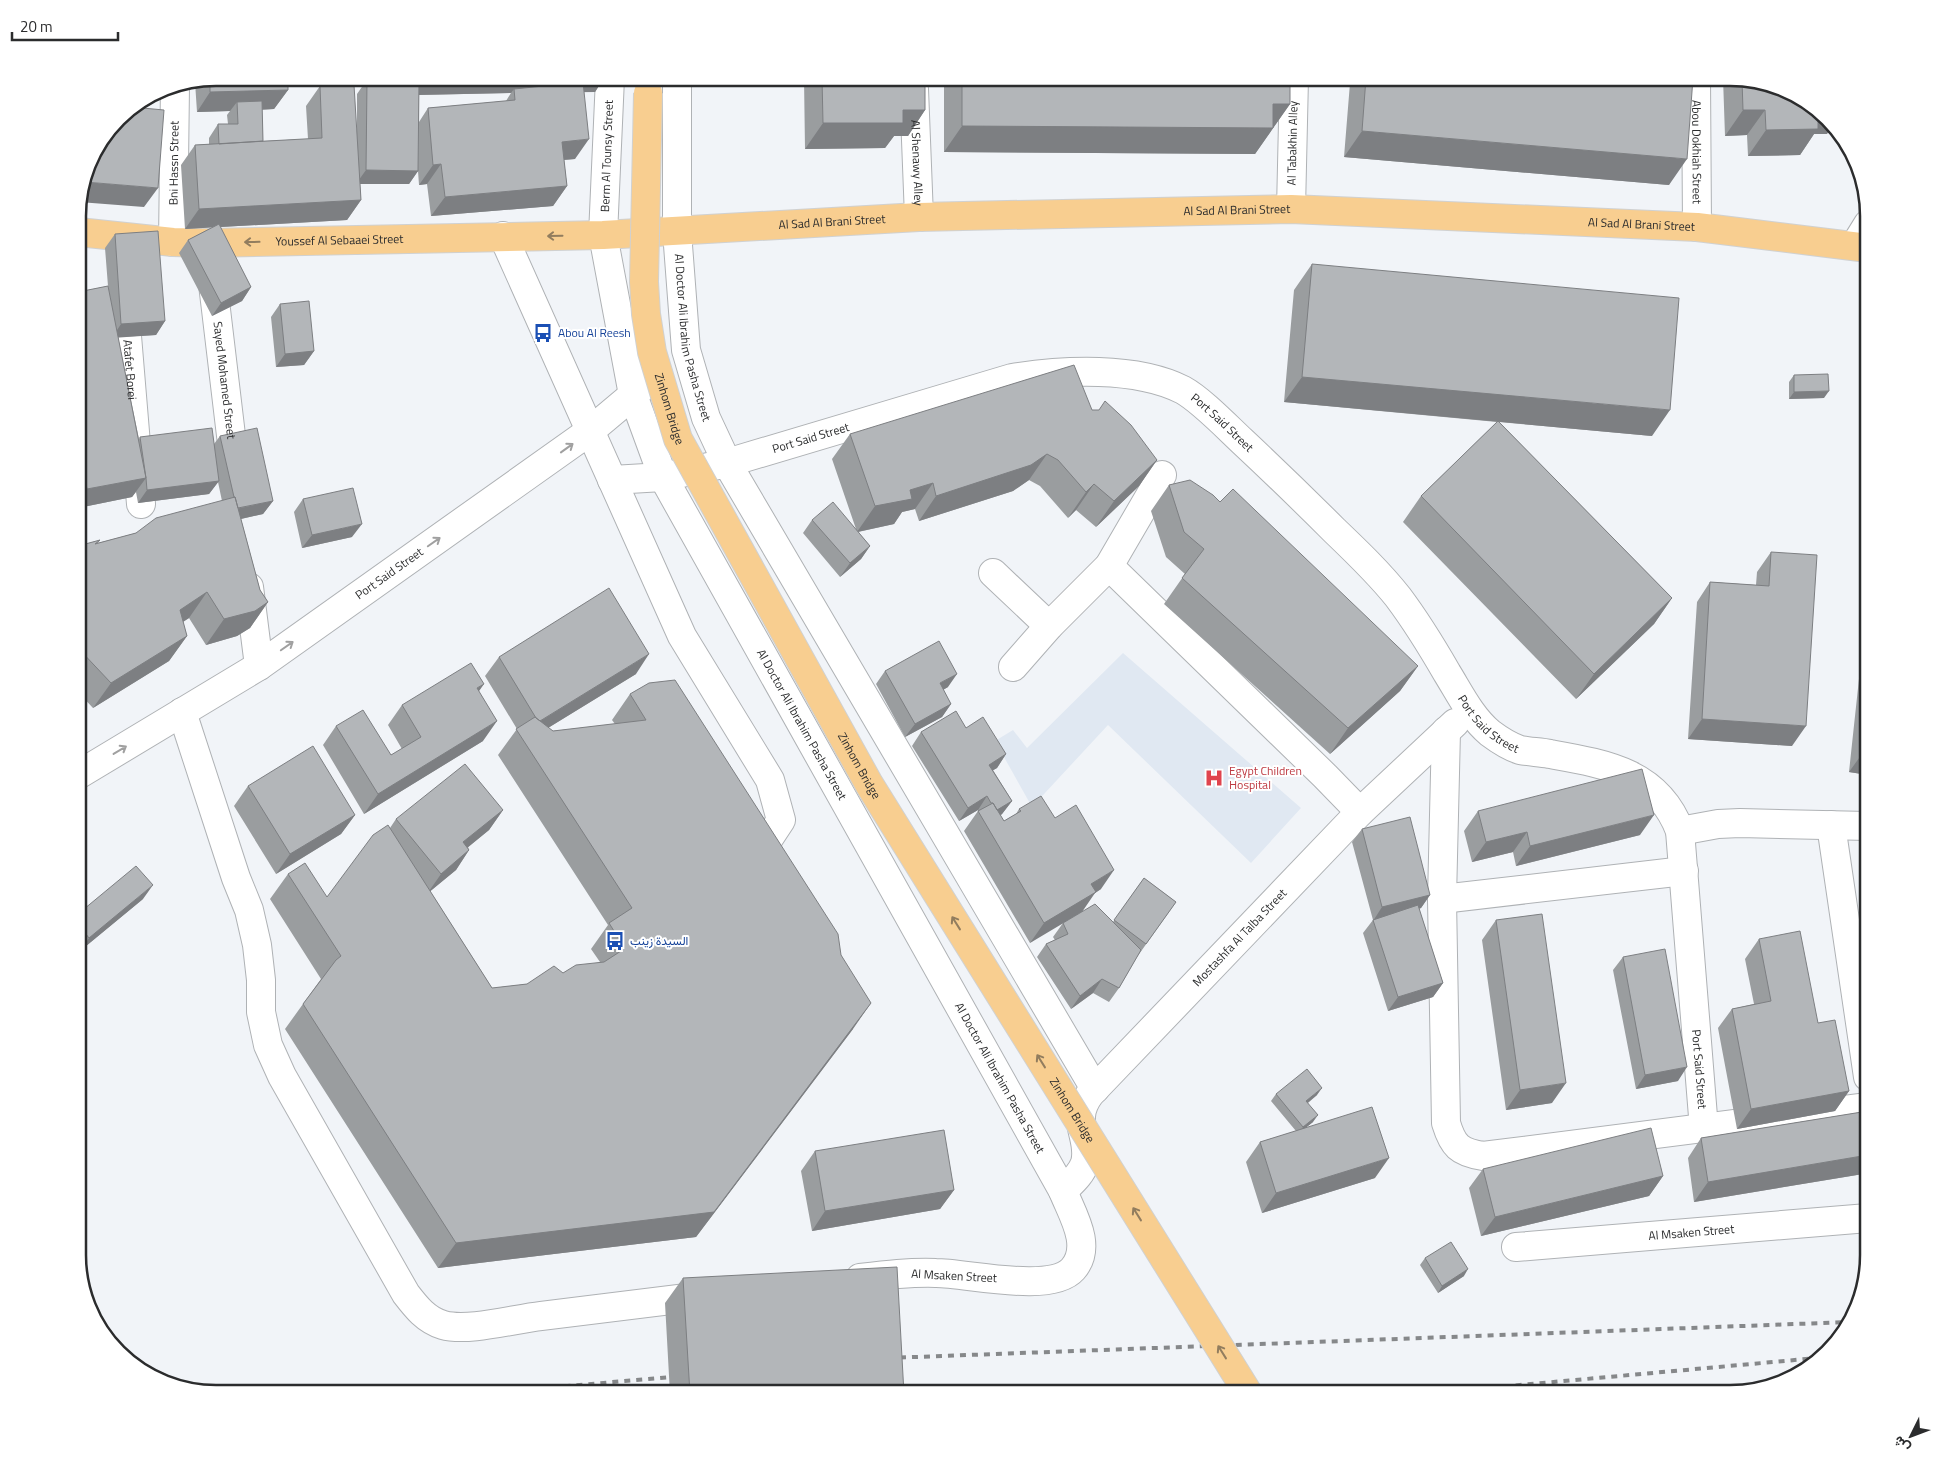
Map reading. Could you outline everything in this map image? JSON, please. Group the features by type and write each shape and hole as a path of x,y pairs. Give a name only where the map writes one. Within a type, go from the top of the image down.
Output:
{"main road":[{"name":"Zinhom Bridge","path":"648,86 644,282 646,314 652,352 678,439 869,784 1242,1385"},
{"name":"Al Sad Al Brani Street","path":"604,235 919,217 1291,209 1697,227 1860,239"},
{"name":"Youssef Al Sebaaei Street","path":"87,233 172,242 208,243 604,235"}],"street":[{"name":"Berm Al Tounsy Street","path":"604,235 610,86"},
{"path":"677,86 677,232"},
{"name":"Al Shenawy Alley","path":"913,86 919,217"},
{"name":"Al Tabakhin Alley","path":"1291,209 1294,86"},
{"name":"Abou Dokhiah Street","path":"1696,86 1697,227"},
{"name":"Bni Hassn Street","path":"172,242 176,93"},
{"name":"Al Doctor Ali Ibrahim Pasha Street","path":"677,232 686,350 706,418 727,463 1095,1089"},
{"name":"Al Doctor Ali Ibrahim Pasha Street","path":"604,235 633,395 663,477 1062,1191"},
{"name":"Atafet Borei","path":"118,236 141,504"},
{"path":"503,236 682,636 770,780 781,820 747,872"},
{"name":"Sayed Mohamed Street","path":"208,243 238,489"},
{"name":"Port Said Street","path":"87,770 259,666 590,431 686,350"},
{"name":"Port Said Street","path":"612,480 663,477 727,463 1012,378 1047,372 1083,371 1119,374 1157,380 1184,391 1216,417 1273,470 1371,566 1398,596 1469,710 1490,732 1520,749 1603,764 1627,773 1646,784 1663,798 1675,817 1680,831 1704,1128"},
{"path":"1013,667 1049,626 1110,566 1162,475"},
{"path":"246,558 259,666"},
{"path":"1110,566 1360,812"},
{"path":"993,573 1049,626"},
{"name":"Mostashfa Al Talba Street","path":"1062,1191 1075,1180 1085,1162 1086,1152 1081,1131 1081,1116 1085,1100 1360,812 1469,710"},
{"path":"182,712 236,878 249,910 257,945 261,980 261,1012 268,1045 282,1076 406,1294 417,1309 433,1322 446,1326 468,1327 541,1316 728,1294"},
{"path":"1446,731 1442,900 1446,1123 1451,1139 1459,1148 1470,1154 1483,1156 1860,1108"},
{"path":"1680,831 1718,824 1740,823 1860,826"},
{"path":"1831,825 1860,1023"},
{"path":"1442,900 1684,871"},
{"name":"Al Msaken Street","path":"837,1280 900,1273 937,1272 1034,1282 1057,1279 1072,1270 1080,1254 1081,1238 1062,1191"},
{"name":"Al Msaken Street","path":"1516,1247 1860,1219"}],"shaded area":[{"name":"Egypt Children Hospital","path":"1123,653 1301,808 1251,863 1108,725 1032,807 995,741 1013,730 1027,748"}],"building":[{"path":"210,86 288,86 288,90 210,92"},
{"path":"320,86 354,86 361,200 199,209 195,145 322,138"},
{"path":"367,86 419,86 418,171 366,170"},
{"path":"544,86 583,86 589,139 562,142 567,186 445,197 441,164 433,165 428,108 515,100 514,89"},
{"path":"822,86 925,86 925,110 903,110 903,123 823,123"},
{"path":"962,86 1290,86 1290,104 1273,104 1273,128 962,126"},
{"path":"1365,86 1692,86 1687,159 1362,131"},
{"path":"1742,87 1772,93 1809,113 1818,121 1818,129 1766,130 1765,110 1743,110"},
{"path":"262,101 263,141 219,144 218,124 238,124 237,102"},
{"path":"144,108 164,110 158,188 91,182 96,166 108,144 118,130"},
{"path":"219,224 251,287 221,303 188,240"},
{"path":"158,231 165,321 121,324 115,234"},
{"path":"1312,264 1679,298 1670,410 1302,377"},
{"path":"108,286 146,478 87,489 87,290"},
{"path":"309,301 314,351 285,354 280,304"},
{"path":"1074,365 1092,410 1099,410 1105,401 1131,425 1157,460 1114,501 1094,484 1086,492 1058,460 1047,454 1031,465 936,496 933,483 910,490 912,499 875,506 850,434"},
{"path":"1828,374 1829,391 1794,392 1794,375"},
{"path":"1498,421 1672,598 1594,674 1421,496"},
{"path":"212,428 219,481 147,490 140,437"},
{"path":"257,428 273,501 238,508 220,436"},
{"path":"1190,480 1213,495 1220,502 1233,489 1418,666 1348,728 1182,578 1204,549 1184,532 1169,485"},
{"path":"353,488 362,524 312,535 303,499"},
{"path":"235,497 260,590 268,602 255,611 224,619 207,592 180,610 187,636 111,683 87,658 87,544 100,540 95,544 136,533 156,518"},
{"path":"833,502 870,546 850,563 812,520"},
{"path":"1771,552 1817,555 1806,726 1702,719 1710,582 1769,586"},
{"path":"609,588 649,654 540,721 536,718 499,657"},
{"path":"939,641 957,674 940,683 951,704 915,724 885,671"},
{"path":"471,663 484,684 477,688 497,721 378,794 336,726 363,710 391,755 421,737 402,705"},
{"path":"675,680 838,934 841,955 871,1003 714,1212 456,1243 303,1004 341,956 288,874 305,863 327,897 373,835 388,825 492,988 527,984 554,966 563,973 576,965 604,962 621,951 619,939 609,923 632,908 516,729 535,717 553,731 646,720 630,694 649,683"},
{"path":"956,711 966,728 983,717 1006,754 989,765 1012,801 997,810 987,796 968,808 921,732"},
{"path":"313,746 355,815 290,854 248,786"},
{"path":"465,764 503,810 463,842 469,850 441,874 396,819"},
{"path":"1642,769 1654,815 1530,846 1527,832 1486,842 1478,811"},
{"path":"1041,796 1055,818 1076,805 1114,870 1091,884 1096,892 1044,923 978,811 993,803 1004,821 1021,811 1019,809"},
{"path":"1410,817 1430,895 1382,907 1362,829"},
{"path":"136,866 153,885 89,938 87,935 87,907"},
{"path":"1144,878 1176,902 1146,944 1114,920"},
{"path":"1095,904 1141,950 1119,988 1102,979 1080,996 1046,944 1068,934 1063,923"},
{"path":"1418,905 1443,983 1398,997 1373,920"},
{"path":"1542,914 1566,1083 1520,1090 1496,920"},
{"path":"1800,931 1818,1023 1835,1020 1849,1091 1751,1109 1732,1009 1771,1001 1759,939"},
{"path":"1665,949 1687,1067 1645,1075 1623,957"},
{"path":"1307,1069 1322,1088 1306,1101 1318,1115 1303,1127 1276,1094"},
{"path":"1372,1107 1389,1158 1276,1193 1260,1142"},
{"path":"1860,1112 1860,1156 1708,1182 1701,1138"},
{"path":"1651,1128 1663,1176 1495,1217 1483,1169"},
{"path":"944,1130 954,1190 825,1211 815,1151"},
{"path":"1451,1242 1468,1269 1442,1286 1425,1258"},
{"path":"897,1267 904,1385 689,1385 683,1278"}],"railway":[{"path":"888,1358 1841,1322"},
{"path":"1520,1385 1808,1359"},
{"path":"578,1385 684,1376"}],"place":[{"name":"Abou Al Reesh","path":"543,333"},
{"name":"Egypt Children Hospital","path":"1214,778"},
{"name":"السيدة زينب","path":"615,941"}]}
